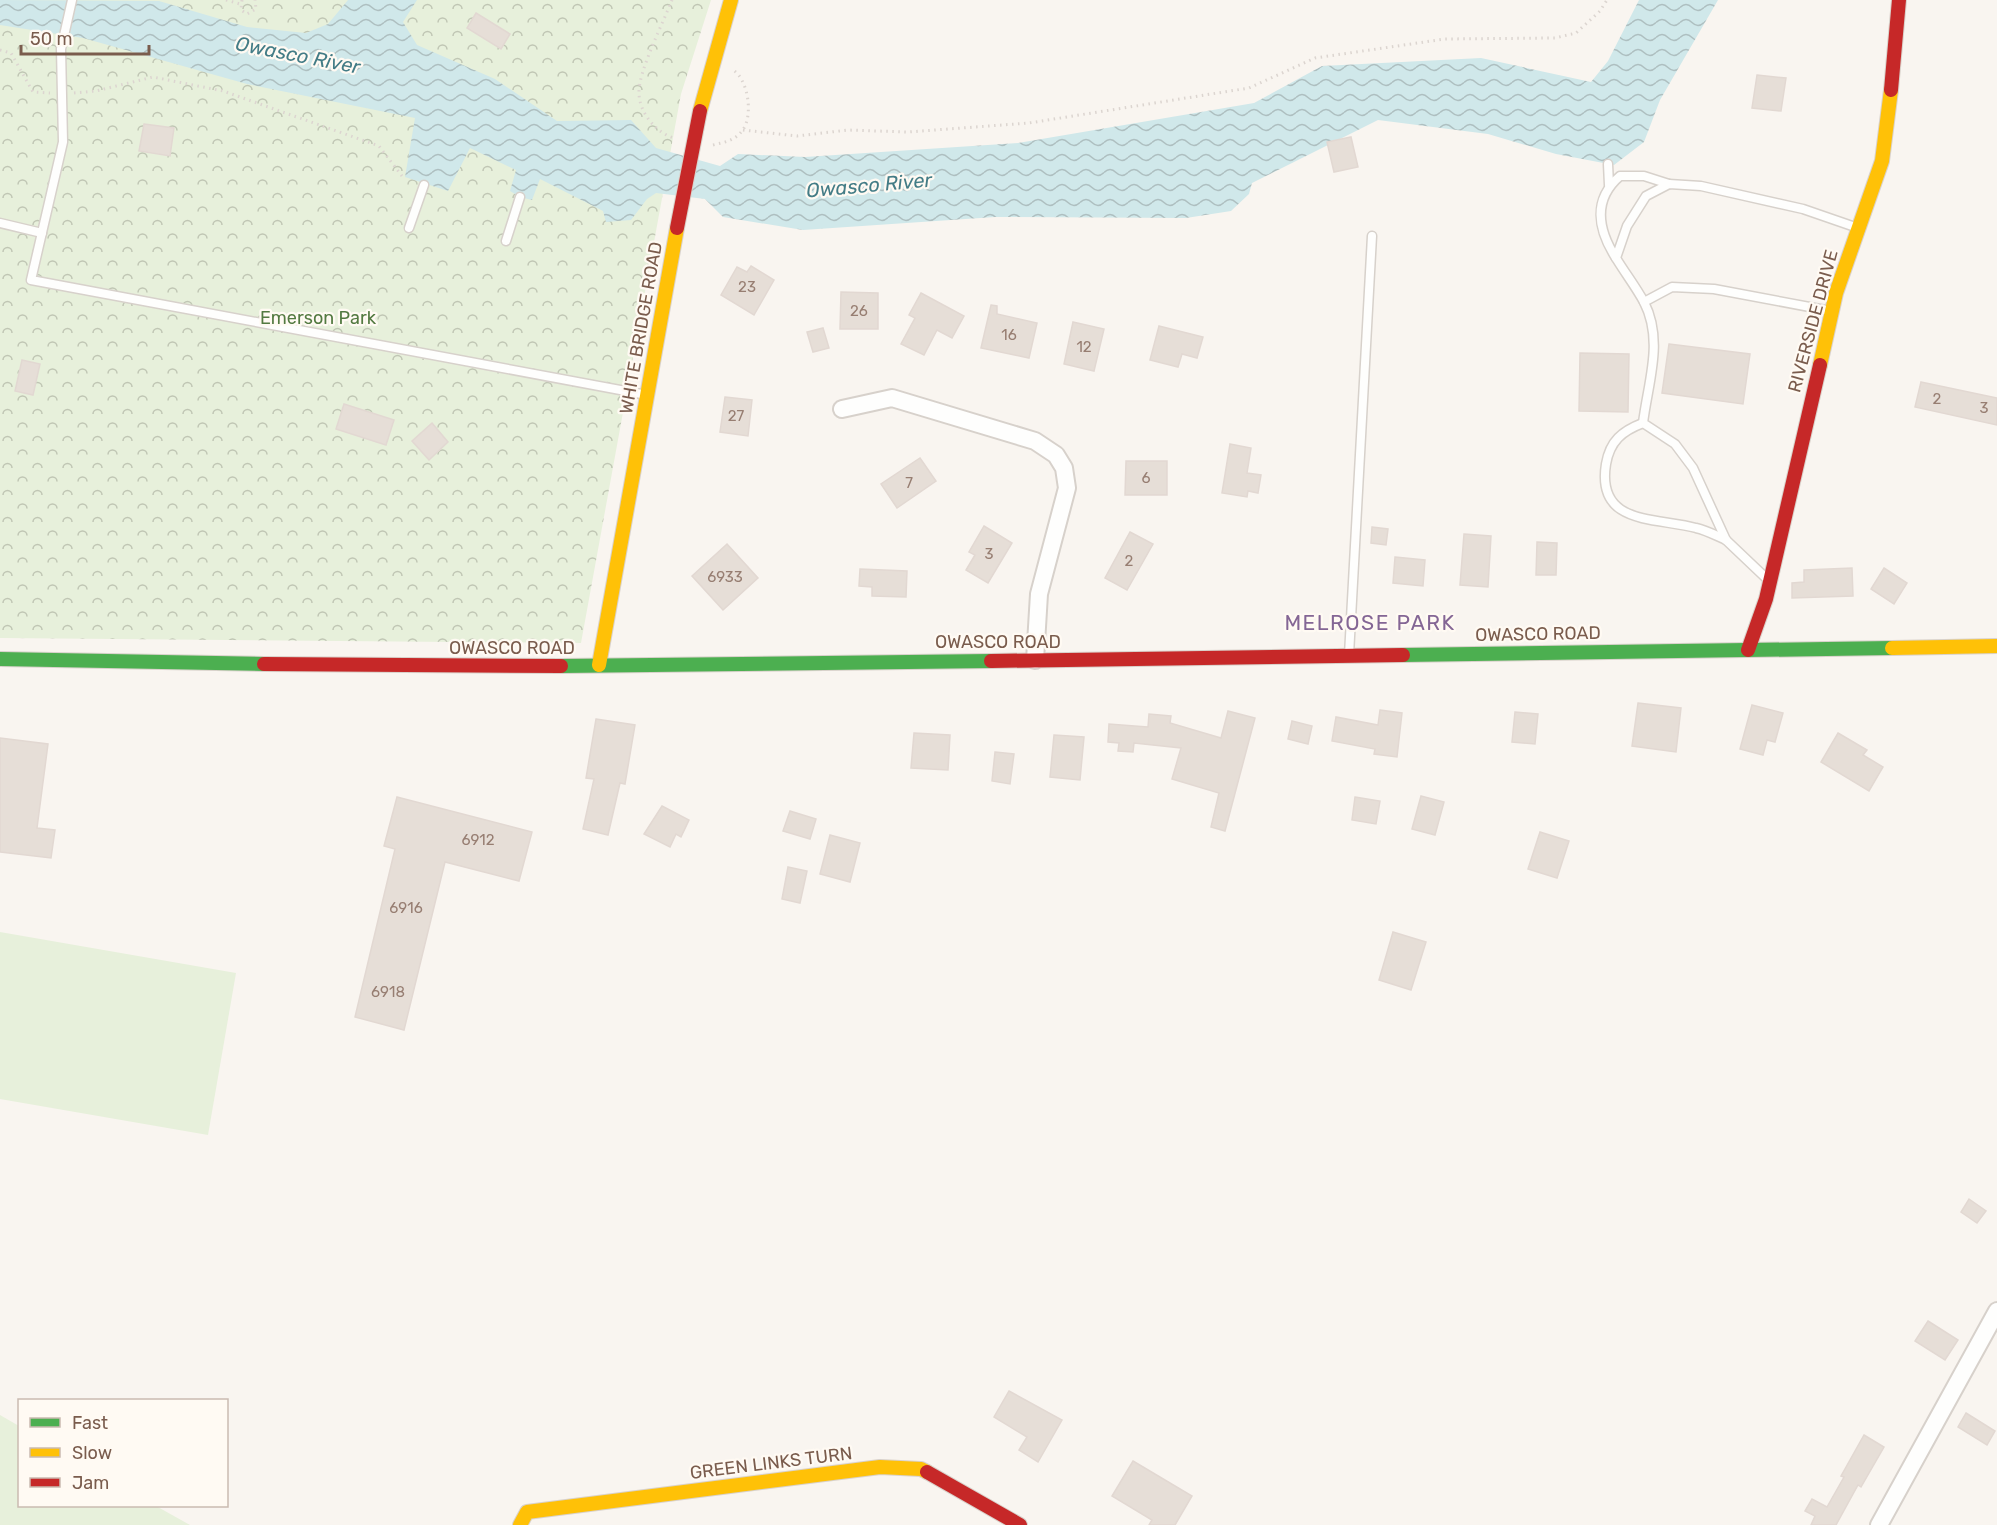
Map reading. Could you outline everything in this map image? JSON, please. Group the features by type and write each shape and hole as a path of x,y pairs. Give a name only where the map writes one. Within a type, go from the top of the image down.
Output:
{"main road":[{"name":"WHITE BRIDGE ROAD","path":"599,665 700,111 731,0"},
{"name":"RIVERSIDE DRIVE","path":"1748,650 1766,599 1832,311 1882,161 1888,130 1899,0"},
{"name":"OWASCO ROAD","path":"0,659 361,666 599,665 1997,646"},
{"name":"GREEN LINKS TURN","path":"520,1525 526,1512 880,1467 921,1469 1020,1525"}],"street":[{"path":"842,409 891,398 1035,441 1056,455 1064,468 1066,498 1039,594 1035,660"},
{"path":"1880,1525 1997,1311"}],"lane":[{"path":"72,0 61,49 63,142 31,280 647,395"},
{"path":"1608,164 1609,185 1601,205 1604,238 1644,302 1654,328 1653,365 1643,423"},
{"path":"1609,185 1620,176 1644,176 1669,184 1701,186 1791,206 1858,228"},
{"path":"1616,258 1627,226 1647,196 1669,184"},
{"path":"409,228 424,185"},
{"path":"506,241 520,197"},
{"path":"0,223 42,233"},
{"path":"1349,655 1372,236"},
{"path":"1644,302 1672,287 1713,289 1832,311"},
{"path":"1643,423 1675,444 1694,468 1726,540"},
{"path":"1643,423 1623,431 1611,446 1606,465 1606,491 1618,509 1637,518 1697,528 1726,540 1769,580"}],"path":[{"path":"226,0 241,2 243,12 250,14 256,9 255,0"},
{"path":"743,130 797,136 848,130 908,132 1029,123 1249,88 1315,58 1445,39 1565,36 1576,33 1600,11 1607,0"},
{"path":"0,50 11,53 33,92 96,92 153,77 184,81 223,91 379,146 402,176"}],"green space":[{"name":"Emerson Park","path":"0,0 711,0 681,94 581,643 0,638"},
{"path":"0,932 236,973 208,1135 0,1099"},
{"path":"0,1415 18,1425 18,1507 158,1507 190,1525 0,1525"}],"water":[{"name":"Owasco River","path":"0,0 159,1 247,27 306,33 328,24 348,0 417,0 403,22 417,45 495,79 557,121 631,120 656,148 720,166 738,154 805,157 1018,143 1254,103 1322,66 1481,58 1591,82 1608,61 1639,0 1718,0 1660,100 1644,142 1614,165 1556,154 1488,134 1378,120 1252,183 1249,194 1231,211 1186,218 995,217 803,230 723,217 705,199 656,193 647,199 631,220 606,222 603,211 540,179 532,200 520,197 510,191 516,170 470,148 448,191 405,177 415,118 247,84 83,38 0,25"}],"building":[{"path":"476,13 510,34 501,49 467,28"},
{"path":"1757,75 1786,78 1781,111 1752,108"},
{"path":"144,124 174,128 170,156 139,151"},
{"path":"1351,137 1358,167 1334,172 1327,142"},
{"path":"751,266 774,280 754,315 721,295 737,267 747,272"},
{"path":"841,292 878,293 878,329 840,329"},
{"path":"921,293 964,316 952,338 937,330 924,355 901,344 915,318 909,315"},
{"path":"991,305 997,306 997,314 1037,323 1029,358 981,348"},
{"path":"1073,322 1104,329 1094,371 1064,364"},
{"path":"1159,326 1203,337 1197,358 1182,354 1178,367 1150,360"},
{"path":"823,328 829,348 813,352 807,332"},
{"path":"1669,344 1750,354 1743,404 1662,393"},
{"path":"1580,353 1629,354 1628,412 1579,411"},
{"path":"22,360 40,364 33,395 15,391"},
{"path":"1921,382 1997,398 1997,425 1915,407"},
{"path":"725,397 752,400 748,436 720,432"},
{"path":"344,404 394,420 386,445 336,429"},
{"path":"432,423 448,442 429,460 412,441"},
{"path":"1230,444 1251,448 1247,473 1261,475 1258,493 1248,491 1247,497 1222,493"},
{"path":"920,458 936,481 897,508 881,484"},
{"path":"1126,461 1167,461 1167,495 1125,495"},
{"path":"984,526 1012,543 988,583 966,570 975,555 969,552"},
{"path":"1372,527 1388,529 1386,545 1371,543"},
{"path":"1130,532 1153,544 1127,590 1105,578"},
{"path":"1464,534 1491,536 1488,587 1460,585"},
{"path":"1537,542 1557,543 1556,575 1536,575"},
{"path":"727,544 758,578 723,610 692,576"},
{"path":"1395,557 1425,560 1423,586 1393,583"},
{"path":"1852,568 1853,596 1792,598 1792,583 1804,582 1804,570"},
{"path":"1884,568 1907,583 1894,604 1871,589"},
{"path":"860,569 907,571 906,597 872,596 872,587 859,586"},
{"path":"1638,703 1681,708 1676,752 1632,746"},
{"path":"1752,705 1783,713 1775,742 1767,740 1763,755 1740,749"},
{"path":"1380,710 1402,713 1397,757 1374,754 1375,749 1332,741 1336,717 1378,725"},
{"path":"1228,711 1255,718 1225,831 1211,827 1219,793 1172,779 1181,748 1134,743 1133,752 1118,751 1119,743 1108,742 1109,724 1148,727 1149,714 1171,716 1170,723 1221,738"},
{"path":"1515,712 1538,714 1535,744 1512,742"},
{"path":"596,719 635,725 625,784 620,783 608,835 583,829 594,779 586,778"},
{"path":"1292,721 1312,726 1308,744 1288,739"},
{"path":"914,733 950,735 948,770 911,768"},
{"path":"1838,733 1867,750 1863,755 1883,767 1869,791 1821,762"},
{"path":"1054,735 1084,737 1080,780 1050,777"},
{"path":"0,738 48,744 37,828 55,830 51,858 0,852"},
{"path":"995,752 1014,754 1010,784 992,781"},
{"path":"1421,796 1444,802 1435,835 1412,829"},
{"path":"397,797 532,832 519,881 445,862 404,1030 355,1017 395,849 384,846"},
{"path":"1355,797 1380,801 1376,824 1352,820"},
{"path":"662,806 689,820 681,837 676,834 670,847 644,834"},
{"path":"790,811 816,819 810,839 783,831"},
{"path":"1540,832 1569,841 1557,878 1528,869"},
{"path":"830,835 860,843 850,882 820,874"},
{"path":"788,867 807,871 800,903 782,899"},
{"path":"1393,932 1426,942 1411,990 1379,980"},
{"path":"1969,1199 1986,1211 1977,1223 1961,1212"},
{"path":"1928,1321 1958,1340 1945,1360 1915,1341"},
{"path":"1009,1391 1062,1420 1038,1462 1019,1450 1027,1437 994,1417"},
{"path":"1966,1413 1995,1431 1987,1445 1958,1427"},
{"path":"1864,1435 1884,1447 1861,1487 1858,1485 1836,1525 1811,1525 1815,1516 1805,1511 1812,1499 1827,1507"},
{"path":"1133,1461 1192,1496 1175,1525 1149,1525 1152,1520 1112,1496"}],"traffic: fast":[{"path":"1403,655 1892,648"},
{"path":"0,659 264,664"},
{"path":"561,666 991,661"}],"traffic: slow":[{"path":"700,111 731,0"},
{"path":"1820,365 1836,293 1882,161 1891,90"},
{"path":"599,665 677,228"},
{"path":"1892,648 1997,646"},
{"path":"520,1525 527,1512 880,1467 921,1469 927,1472"}],"traffic: jam":[{"path":"1891,90 1899,0"},
{"path":"677,228 700,111"},
{"path":"1748,650 1766,599 1820,365"},
{"path":"991,661 1403,655"},
{"path":"264,664 561,666"},
{"path":"927,1472 1020,1525"}],"district":[{"name":"MELROSE PARK","path":"1370,622"}]}
